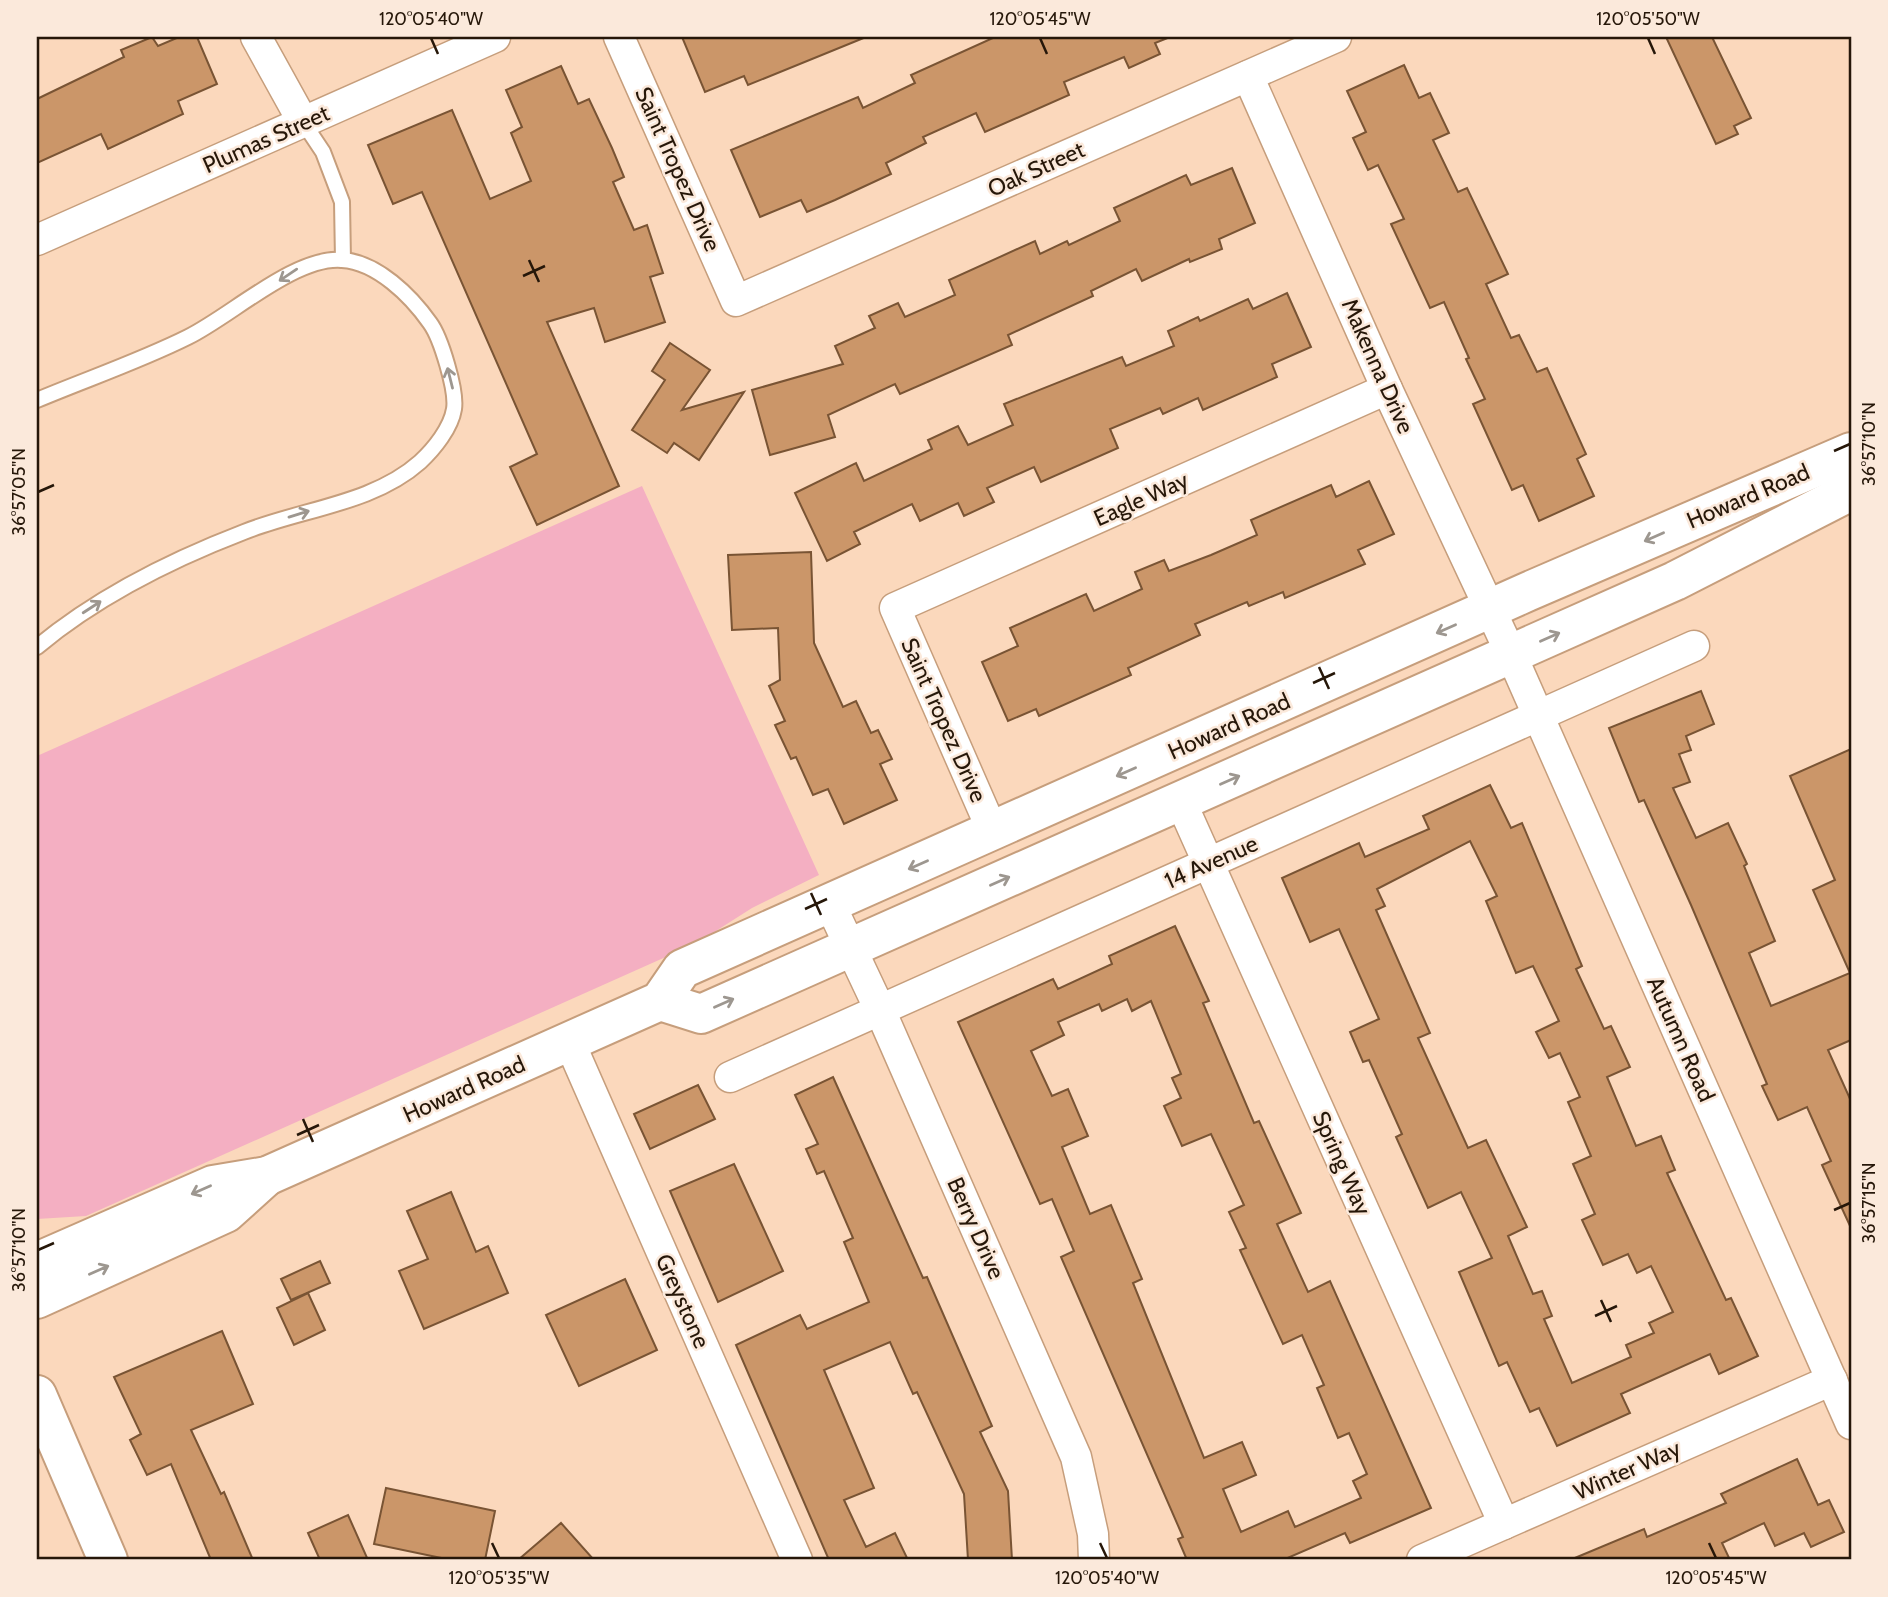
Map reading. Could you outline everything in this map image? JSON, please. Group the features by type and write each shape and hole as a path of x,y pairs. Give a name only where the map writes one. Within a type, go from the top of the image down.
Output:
{"main road":[{"name":"Howard Road","path":"37,1262 213,1185 267,1177 660,1001 682,969 1490,609 1851,452"},
{"name":"Howard Road","path":"660,1001 701,1014 1675,581 1851,491"},
{"name":"Howard Road","path":"37,1299 226,1213 267,1177"},
{"path":"37,1237 63,1236 132,1221"},
{"path":"37,1395 108,1560"}],"street":[{"path":"256,37 303,122"},
{"name":"Plumas Street","path":"37,240 495,37"},
{"name":"Saint Tropez Drive","path":"619,37 736,302"},
{"name":"Oak Street","path":"736,302 1336,37"},
{"name":"Makenna Drive","path":"1248,76 1387,389 1511,654"},
{"name":"Eagle Way","path":"895,608 1387,389"},
{"name":"Saint Tropez Drive","path":"895,608 993,832"},
{"name":"14 Avenue","path":"730,1077 1694,646"},
{"name":"Autumn Road","path":"1511,654 1851,1424"},
{"name":"Spring Way","path":"1181,802 1504,1524"},
{"name":"Berry Drive","path":"830,904 880,1010 1076,1457 1093,1534 1094,1560"},
{"name":"Greystone","path":"569,1041 797,1560"},
{"name":"Winter Way","path":"1422,1560 1832,1380"}],"lane":[{"path":"303,122 323,152 342,202 343,260"},
{"path":"37,400 189,337 303,265 343,260 364,266 391,282 432,324 452,381 454,408 443,434 421,461 399,477 340,502 244,531 111,594 37,647"}],"shaded area":[{"path":"642,486 819,875 752,908 697,943 86,1216 37,1219 37,756"}],"building":[{"path":"152,37 158,46 179,37 197,37 217,84 178,101 183,114 108,149 101,134 37,163 37,99 124,57 121,50"},
{"path":"682,37 866,37 748,85 744,76 705,92"},
{"path":"995,37 1170,37 1155,43 1160,54 1129,68 1124,57 1064,82 1069,95 985,132 976,113 923,137 926,143 886,163 891,174 835,200 807,212 801,200 760,217 731,150 858,97 863,108 915,83 911,75"},
{"path":"1666,37 1712,37 1751,118 1734,126 1738,134 1716,144"},
{"path":"1404,65 1419,98 1430,93 1449,133 1433,140 1458,192 1467,188 1508,274 1486,284 1511,338 1519,335 1537,372 1547,368 1586,454 1577,459 1594,496 1539,521 1523,485 1512,490 1473,404 1485,399 1444,302 1430,308 1391,224 1404,219 1378,165 1368,170 1353,138 1366,132 1347,91"},
{"path":"561,66 578,104 589,99 612,148 624,177 613,182 634,230 647,225 663,273 650,277 665,322 605,342 594,308 547,322 619,486 537,525 510,467 537,454 422,192 393,204 368,145 452,110 490,199 531,181 511,133 522,127 506,90"},
{"path":"1232,168 1255,223 1219,239 1222,249 1190,262 1189,259 1142,281 1136,269 1091,291 1093,296 1008,335 1012,345 900,394 895,384 828,415 835,437 770,455 752,390 843,364 835,346 875,328 869,316 898,303 905,317 955,295 949,280 1035,241 1040,254 1067,241 1069,245 1120,221 1114,208 1186,175 1191,185"},
{"path":"1287,293 1311,347 1272,364 1277,377 1203,410 1198,398 1163,414 1160,408 1110,429 1118,448 1041,482 1034,467 987,488 994,502 964,516 958,503 920,521 912,504 854,532 860,544 827,561 795,493 856,463 864,481 932,449 928,440 958,426 968,445 1013,425 1004,404 1122,357 1126,366 1174,346 1168,331 1198,317 1200,321 1248,299 1253,309"},
{"path":"670,343 710,370 682,410 744,392 699,460 674,443 667,453 632,430 665,380 652,371"},
{"path":"1369,481 1394,534 1358,550 1365,564 1285,598 1283,592 1249,606 1247,602 1195,624 1200,635 1128,668 1131,675 1039,716 1036,709 1008,721 982,662 1018,646 1010,628 1086,594 1094,611 1142,589 1135,572 1164,560 1169,571 1211,555 1257,535 1251,520 1331,485 1336,497"},
{"path":"811,552 814,643 843,707 856,701 871,733 878,730 892,759 880,764 897,800 844,824 828,789 813,795 796,757 791,759 775,725 785,721 769,686 780,680 778,628 732,630 728,555"},
{"path":"1701,691 1714,724 1686,736 1691,750 1679,754 1690,782 1673,788 1696,838 1728,823 1747,864 1744,866 1775,941 1749,953 1771,1006 1850,973 1813,890 1835,880 1790,776 1851,749 1851,1040 1828,1050 1851,1101 1851,1228 1822,1165 1831,1161 1807,1107 1778,1120 1762,1086 1767,1084 1691,905 1644,800 1639,802 1609,728"},
{"path":"1490,785 1511,828 1522,823 1582,966 1576,969 1604,1029 1611,1026 1630,1067 1607,1077 1636,1146 1661,1136 1675,1170 1667,1173 1726,1300 1731,1298 1758,1356 1719,1374 1710,1354 1621,1394 1630,1413 1557,1446 1539,1408 1530,1412 1507,1362 1499,1366 1459,1272 1492,1258 1461,1192 1428,1208 1396,1137 1402,1134 1369,1060 1363,1062 1350,1032 1379,1019 1339,929 1310,942 1282,878 1359,843 1365,857 1429,829 1423,816","holes":["1470,841 1497,896 1486,901 1516,973 1533,966 1559,1021 1536,1032 1549,1058 1560,1053 1580,1097 1568,1102 1591,1156 1573,1164 1595,1214 1582,1220 1603,1265 1628,1254 1637,1273 1651,1266 1673,1312 1649,1323 1654,1333 1626,1345 1631,1357 1572,1383 1544,1319 1552,1316 1542,1291 1533,1294 1508,1236 1527,1227 1486,1140 1468,1148 1418,1038 1430,1033 1376,910 1385,906 1377,889"]},
{"path":"1175,926 1209,1001 1203,1003 1254,1123 1259,1121 1301,1213 1277,1224 1308,1292 1330,1281 1431,1508 1350,1543 1345,1533 1283,1560 1187,1560 1178,1539 1183,1537 1061,1257 1074,1251 1052,1199 1040,1204 958,1022 1053,979 1058,989 1112,964 1109,956","holes":["1127,999 1132,1011 1151,1001 1181,1074 1172,1078 1181,1098 1164,1106 1182,1146 1211,1134 1244,1205 1229,1212 1246,1248 1240,1250 1283,1344 1302,1335 1324,1385 1317,1388 1338,1438 1349,1433 1367,1474 1353,1481 1361,1498 1295,1527 1288,1511 1241,1532 1223,1489 1256,1475 1242,1442 1204,1458 1133,1283 1142,1279 1111,1205 1090,1214 1062,1147 1088,1136 1068,1089 1052,1096 1031,1051 1064,1035 1058,1022 1099,1004 1102,1011"]},
{"path":"833,1077 923,1278 927,1277 992,1426 980,1432 1008,1491 1012,1560 968,1560 964,1494 917,1392 913,1394 890,1342 824,1370 874,1488 844,1500 866,1547 895,1533 908,1560 829,1560 736,1345 800,1315 807,1329 869,1302 844,1242 853,1238 824,1171 817,1174 806,1149 818,1144 795,1095"},
{"path":"698,1085 715,1119 650,1149 634,1114"},
{"path":"734,1164 783,1271 718,1302 670,1191"},
{"path":"451,1192 476,1252 488,1246 508,1293 424,1329 399,1271 428,1259 407,1211"},
{"path":"320,1261 330,1283 291,1300 281,1279"},
{"path":"625,1279 657,1350 579,1386 546,1315"},
{"path":"308,1293 325,1330 294,1345 277,1308"},
{"path":"222,1331 253,1404 191,1430 221,1494 224,1492 253,1560 211,1560 171,1464 147,1475 130,1440 141,1434 114,1377"},
{"path":"1797,1459 1818,1505 1829,1500 1844,1532 1811,1547 1804,1533 1775,1546 1764,1523 1722,1543 1730,1560 1570,1560 1644,1529 1647,1537 1726,1503 1721,1494"},
{"path":"386,1488 495,1511 485,1560 451,1560 374,1544"},
{"path":"348,1515 368,1560 320,1560 308,1533"},
{"path":"561,1523 594,1560 518,1560"}]}
